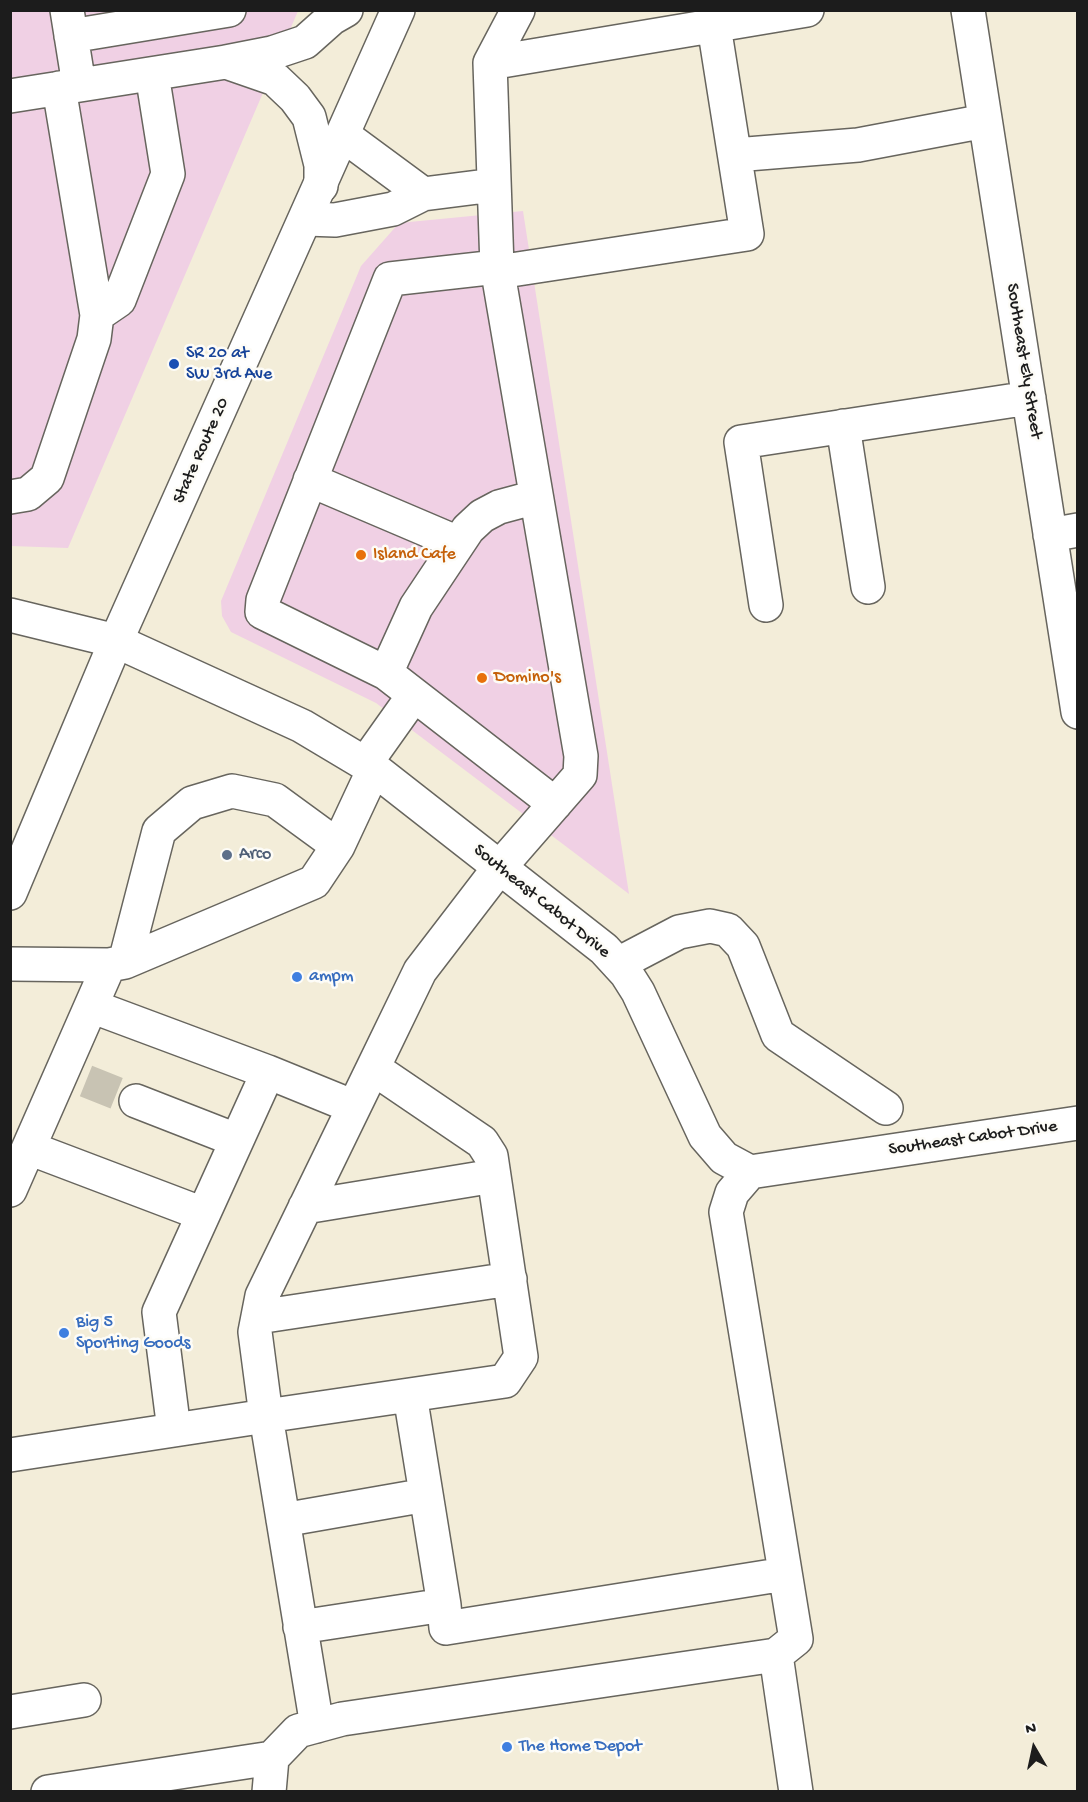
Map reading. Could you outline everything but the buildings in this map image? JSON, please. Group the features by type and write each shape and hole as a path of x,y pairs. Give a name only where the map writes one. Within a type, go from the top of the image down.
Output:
{"street":[{"path":"10,497 28,494 47,478 94,339 97,315 69,87 69,23 229,10"},
{"path":"10,96 272,53 305,42 332,18 346,10"},
{"name":"State Route 20","path":"10,893 116,641 398,10"},
{"path":"317,1726 266,1416 255,1332 262,1296 420,971 500,868 580,775 581,756 498,269 490,63 518,10"},
{"path":"490,63 807,10"},
{"name":"Southeast Ely Street","path":"968,10 1029,398 1064,533 1077,712"},
{"path":"555,804 386,673 262,612 262,600 390,279 498,269 747,234 714,26"},
{"path":"226,62 275,79 295,98 309,117 321,165 321,186"},
{"path":"97,315 118,300 168,174 152,74"},
{"path":"735,155 858,145 986,121"},
{"path":"343,135 423,194"},
{"path":"306,219 335,219 393,209 423,194 494,185"},
{"path":"766,605 741,442 1029,398"},
{"path":"843,426 868,587"},
{"path":"310,480 458,543"},
{"path":"386,673 416,607 458,543 482,516 499,507 536,497"},
{"name":"Southeast Cabot Drive","path":"10,615 116,641 302,726 370,767 604,949 638,992 705,1136 724,1158 750,1172 1077,1123"},
{"path":"10,964 117,964 314,882 338,846 370,767 414,695"},
{"path":"10,1190 29,1148 74,1076 91,1006 117,964 159,831 192,803 232,791 275,800 338,846"},
{"path":"618,964 679,932 710,926 728,930 742,946 778,1035 886,1108"},
{"path":"91,1006 268,1072 354,1107"},
{"path":"10,1455 505,1381 521,1357 491,1156 482,1142 373,1068"},
{"path":"174,1430 159,1312 268,1072"},
{"path":"136,1101 236,1140"},
{"path":"29,1148 203,1214"},
{"path":"48,1791 272,1758 298,1731 342,1719 776,1655 796,1640 726,1212 732,1193 750,1172"},
{"path":"305,1208 494,1176"},
{"path":"258,1317 510,1279"},
{"path":"410,1395 446,1628 785,1574"},
{"path":"283,1520 426,1495"},
{"path":"300,1628 444,1605"},
{"path":"776,1655 796,1791"},
{"path":"10,1712 84,1700"},
{"path":"269,1791 272,1758"}],"shaded area":[{"path":"11,11 298,11 68,548 11,546"},
{"path":"523,211 629,894 376,703 231,632 222,616 221,601 361,266 399,223"}],"tunnel":[{"path":"86,1081 136,1101"}],"place":[{"name":"SR 20 at SW 3rd Ave","path":"174,364"},
{"name":"Island Cafe","path":"361,555"},
{"name":"Domino's","path":"482,678"},
{"name":"Arco","path":"227,855"},
{"name":"ampm","path":"297,977"},
{"name":"Big 5 Sporting Goods","path":"64,1333"},
{"name":"The Home Depot","path":"507,1747"}]}
